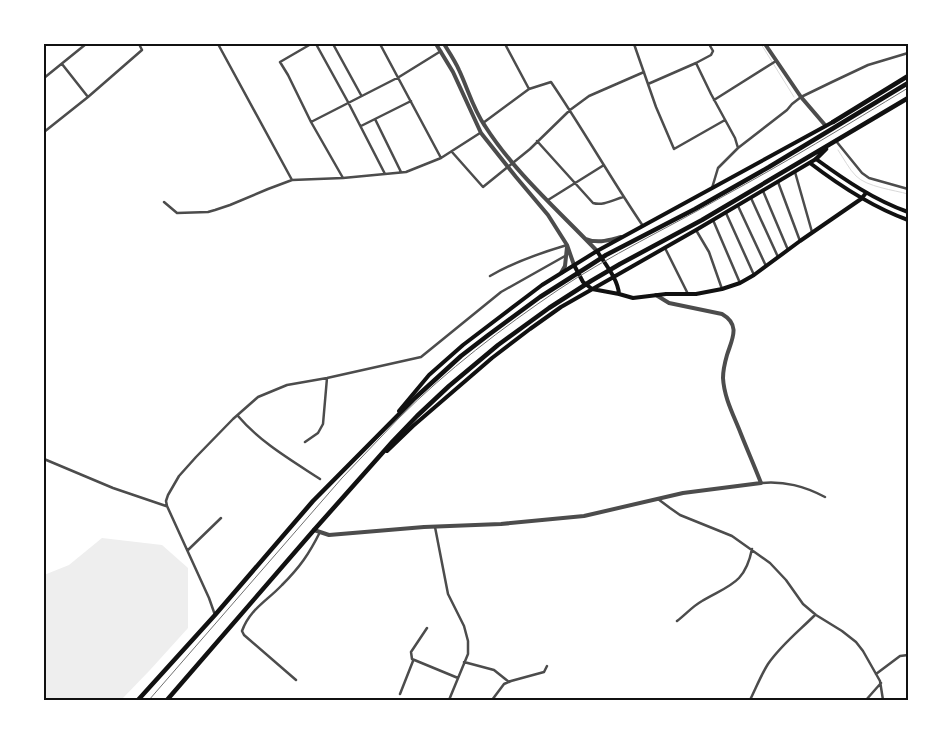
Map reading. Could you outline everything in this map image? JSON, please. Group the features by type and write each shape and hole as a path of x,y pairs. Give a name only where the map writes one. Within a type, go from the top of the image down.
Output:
{"highway":[{"path":"833,122 908,76"},
{"path":"138,700 215,615 312,501 392,420 461,356 514,315 576,273 769,167 908,83"},
{"path":"167,700 314,530 416,416 470,368 549,308 620,264 702,220 908,98"},
{"path":"833,122 870,106"},
{"path":"816,159 829,145"}],"main road":[{"path":"392,420 429,375 464,345 561,273 597,251 833,122"},
{"path":"367,470 413,426 492,358 561,307 714,220 816,159 866,192 908,212"},
{"path":"810,163 861,199 908,220"},
{"path":"574,265 583,282 592,289 633,298 656,295 696,294 722,289 740,283 754,275 861,199 866,192"},
{"path":"597,251 613,277 619,294"}],"street":[{"path":"44,78 86,44"},
{"path":"44,132 142,50 139,44"},
{"path":"218,44 292,180"},
{"path":"311,44 280,62 343,178"},
{"path":"316,44 385,174"},
{"path":"333,44 362,96"},
{"path":"380,44 441,158"},
{"path":"436,44 454,72 480,133 548,215 566,245 574,265"},
{"path":"444,44 459,70 483,123 513,162 547,201 597,251"},
{"path":"506,44 529,89"},
{"path":"634,44 674,149 725,120"},
{"path":"648,84 711,55 713,51 709,44"},
{"path":"765,44 775,62 825,125"},
{"path":"311,122 399,77 441,51"},
{"path":"712,188 718,168 738,148 801,97 868,65 908,53"},
{"path":"714,100 775,62"},
{"path":"696,63 735,138 738,148"},
{"path":"62,64 88,97"},
{"path":"452,152 483,187 570,110 589,96 644,72"},
{"path":"483,123 529,89 551,82 643,226"},
{"path":"361,127 411,101"},
{"path":"375,119 401,172"},
{"path":"164,202 176,213 208,212 292,180 343,178 406,172 441,158 480,133"},
{"path":"537,141 589,200 595,204 603,204 623,197"},
{"path":"836,141 862,173 869,178 908,189"},
{"path":"547,201 604,165"},
{"path":"795,172 812,232"},
{"path":"778,182 800,241"},
{"path":"763,191 788,250"},
{"path":"751,198 778,257"},
{"path":"738,206 766,266"},
{"path":"726,213 754,275"},
{"path":"714,220 740,283"},
{"path":"696,230 709,252 722,289"},
{"path":"584,238 593,242 604,242 625,236"},
{"path":"561,273 565,266 566,245"},
{"path":"490,276 511,265 566,245"},
{"path":"664,248 688,294"},
{"path":"215,615 188,551 166,506 168,495 179,476 196,457 258,397 287,385 421,358 501,292 566,255"},
{"path":"656,295 669,303 722,314 732,323 734,336 726,357 723,372 724,388 761,484"},
{"path":"305,442 318,433 323,424 327,378"},
{"path":"238,416 272,447 320,479"},
{"path":"44,459 113,488 166,506"},
{"path":"314,530 329,535 501,524 584,516 684,493 774,482 800,486 825,497"},
{"path":"658,499 680,515 732,536 752,549 777,570 803,604 816,615 842,631 864,651 881,684 883,700"},
{"path":"188,551 221,518"},
{"path":"435,527 442,572 448,594 464,626 468,641 468,654 449,700"},
{"path":"296,680 244,636 242,631 245,623 254,611 302,564 320,532"},
{"path":"677,621 701,601 736,583 746,570 752,549"},
{"path":"750,700 767,665 786,642 816,615"},
{"path":"427,628 411,652 411,656 414,660 458,678"},
{"path":"876,674 900,656 908,655"},
{"path":"400,694 414,660"},
{"path":"464,662 494,670 509,682"},
{"path":"492,700 504,684 544,672 547,666"},
{"path":"866,700 881,684"}],"shaded area":[{"path":"102,538 162,545 188,568 188,628 121,700 44,700 44,575 69,565"}],"waterway":[{"path":"761,44 794,97"},
{"path":"838,150 851,170 861,180 908,194"}],"tram line":[{"path":"149,700 342,478 417,400 476,350 537,304 578,277 769,171 908,88"}]}
